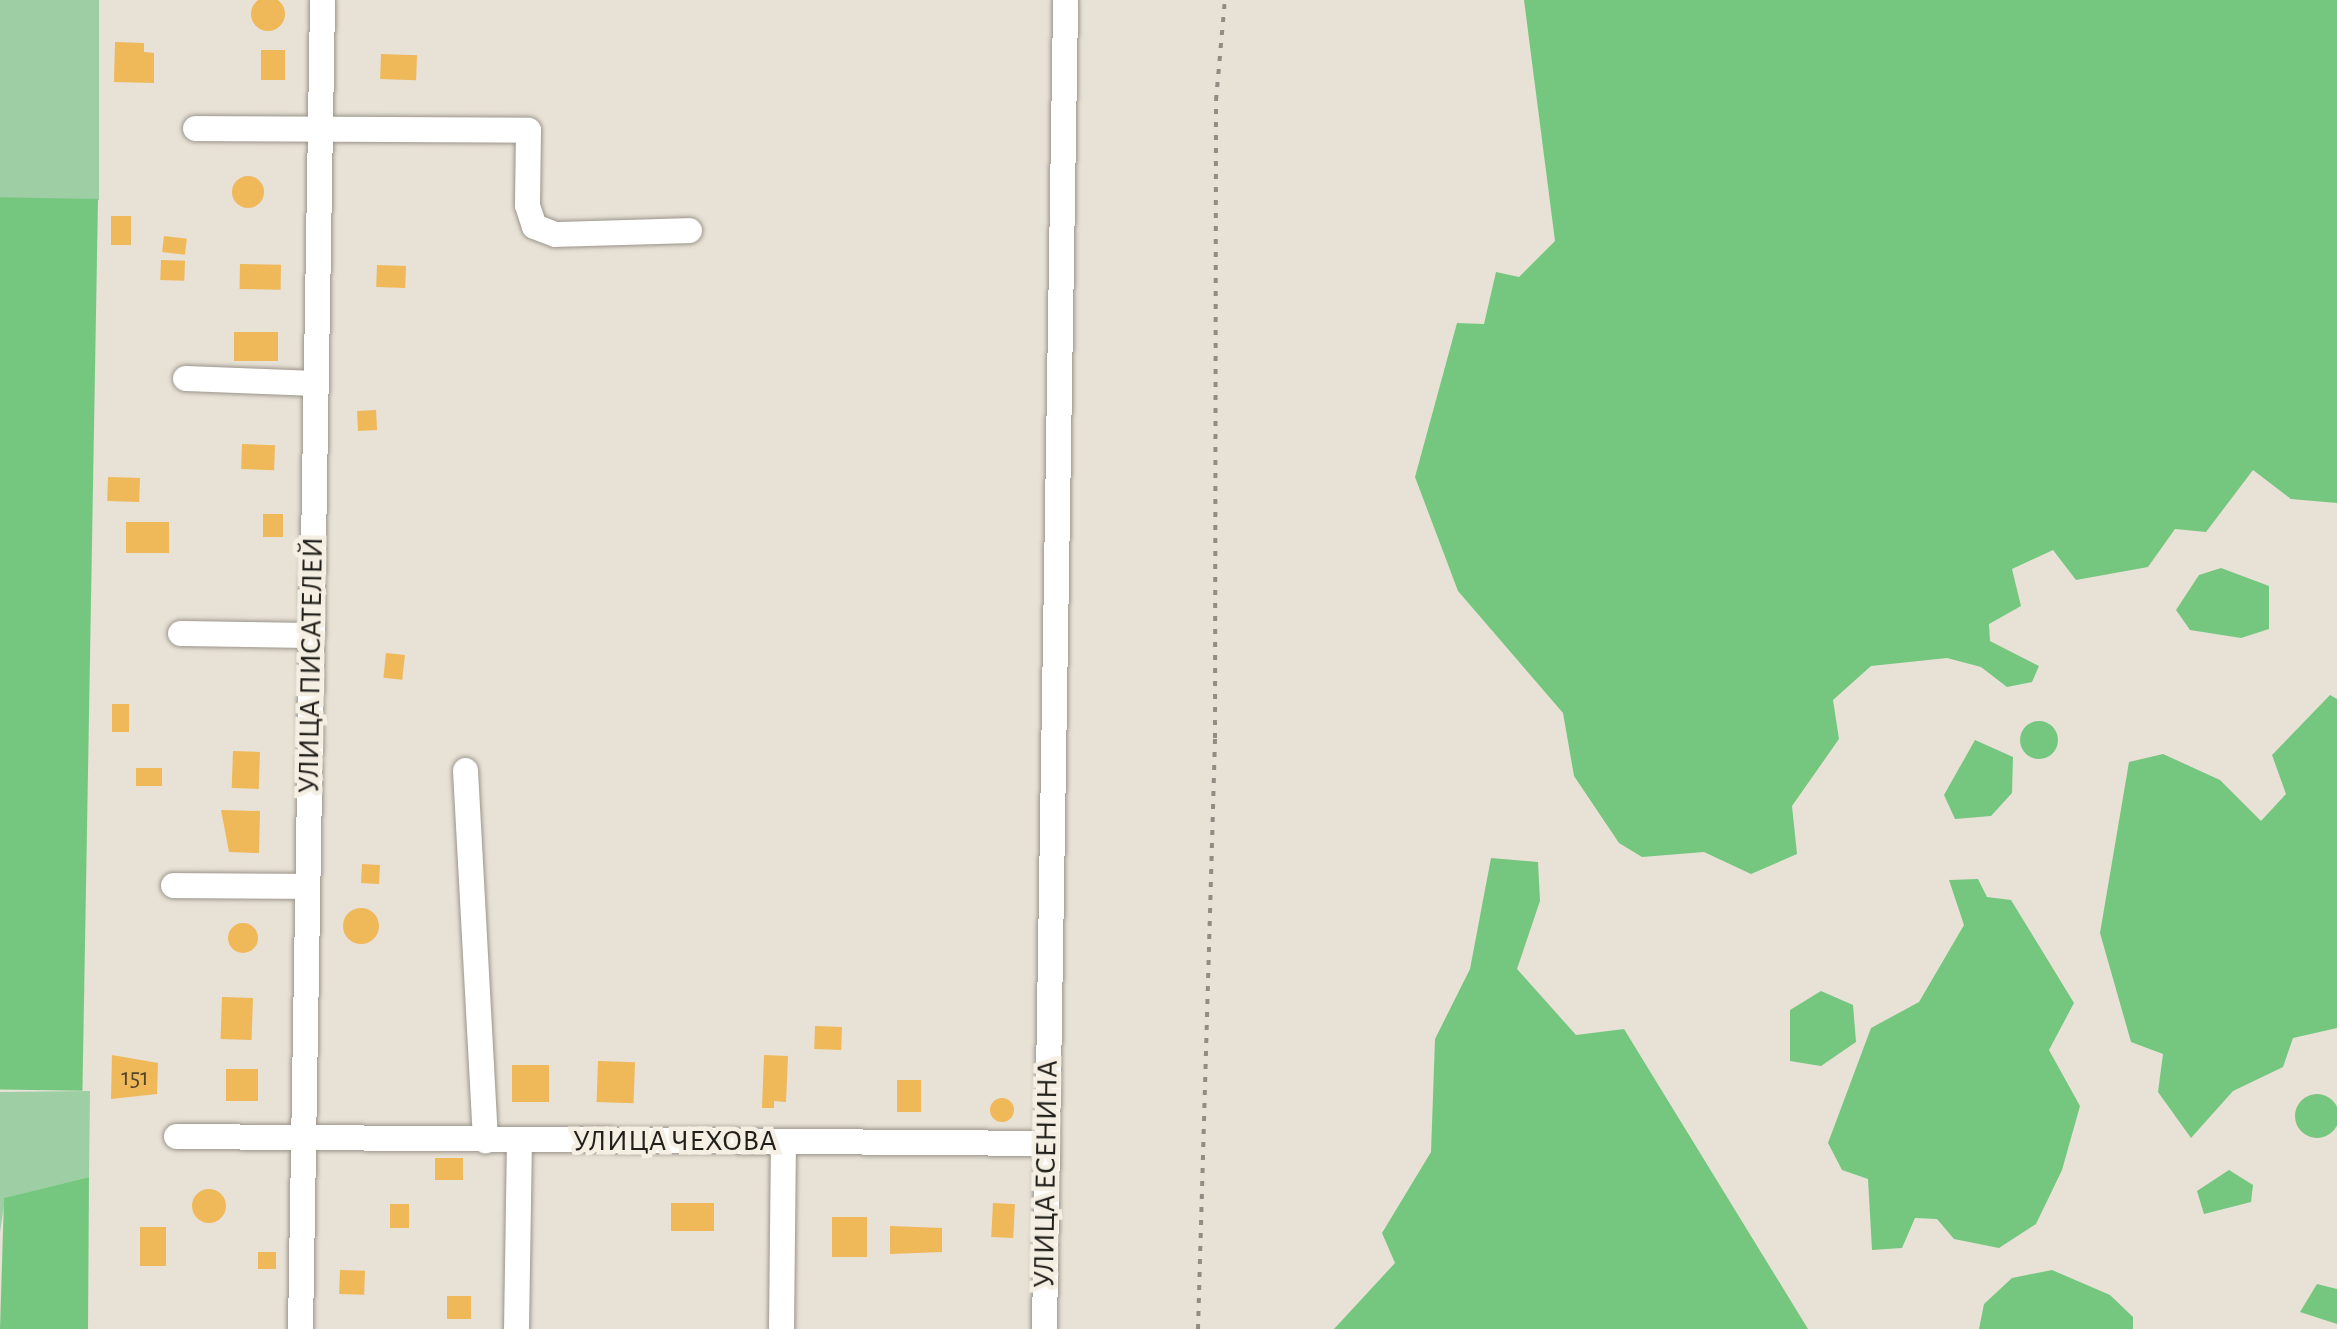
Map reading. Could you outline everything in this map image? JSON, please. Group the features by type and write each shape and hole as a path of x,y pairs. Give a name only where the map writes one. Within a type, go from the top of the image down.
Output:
{"street":[{"name":"УЛИЦА ПИСАТЕЛЕЙ","path":"300,1329 322,0"},
{"name":"УЛИЦА ЕСЕНИНА","path":"1044,1329 1065,0"},
{"path":"196,128 528,130 526,205 534,226 555,234 689,230"},
{"path":"185,378 316,383"},
{"path":"180,633 312,635"},
{"path":"465,770 486,1140"},
{"path":"173,884 307,886"},
{"name":"УЛИЦА ЧЕХОВА","path":"176,1136 1046,1143"},
{"path":"516,1329 519,1140"},
{"path":"781,1329 783,1142"}],"path":[{"path":"1198,1329 1215,738 1216,100 1224,0"}],"green space":[{"path":"0,0 99,0 99,200 0,200"},
{"path":"1524,0 2337,0 2337,503 2291,499 2253,470 2206,532 2175,529 2148,567 2076,580 2053,550 2012,569 2021,606 1989,624 1990,641 2039,666 2032,682 2007,687 1981,667 1947,658 1871,666 1833,700 1839,739 1792,806 1797,854 1751,874 1704,852 1642,857 1619,843 1574,776 1563,713 1458,591 1415,477 1457,323 1484,324 1496,272 1519,277 1555,241"},
{"path":"0,197 98,199 82,1091 0,1089"},
{"path":"2221,568 2269,586 2269,629 2241,638 2190,630 2176,610 2199,575"},
{"path":"2330,695 2337,699 2337,1028 2293,1038 2283,1067 2233,1091 2191,1138 2158,1092 2163,1054 2131,1042 2100,933 2129,762 2163,754 2220,780 2261,821 2286,794 2272,755"},
{"path":"2039,721 2053,726 2058,740 2053,754 2039,759 2025,754 2020,740 2025,726"},
{"path":"1975,740 2013,757 2012,793 1991,816 1955,819 1944,795"},
{"path":"1491,858 1538,862 1540,901 1517,969 1576,1035 1624,1029 1808,1329 1334,1329 1395,1263 1382,1233 1431,1152 1435,1039 1470,969"},
{"path":"1978,879 1987,897 2011,900 2074,1003 2049,1050 2080,1106 2062,1170 2036,1224 1999,1248 1954,1239 1937,1219 1915,1218 1902,1248 1872,1250 1868,1179 1842,1170 1828,1143 1871,1028 1919,1002 1964,925 1949,880"},
{"path":"1821,991 1853,1005 1856,1042 1821,1066 1790,1061 1790,1010"},
{"path":"90,1091 89,1177 5,1198 0,1232 0,1092"},
{"path":"2317,1094 2332,1101 2339,1116 2332,1131 2317,1138 2302,1131 2295,1116 2302,1101"},
{"path":"2229,1170 2253,1185 2251,1202 2204,1214 2197,1191"},
{"path":"89,1177 88,1329 0,1329 4,1198"},
{"path":"2052,1270 2110,1295 2133,1317 2133,1329 1979,1329 1984,1304 2012,1278"},
{"path":"2317,1284 2337,1289 2337,1324 2300,1312"}],"building":[{"path":"268,-3 280,2 285,14 280,26 268,31 256,26 251,14 256,2"},
{"path":"115,42 144,43 144,52 154,53 154,83 114,82"},
{"path":"261,50 285,50 285,80 261,80"},
{"path":"381,54 417,55 416,80 380,79"},
{"path":"248,176 259,181 264,192 259,203 248,208 237,203 232,192 237,181"},
{"path":"111,216 131,216 131,245 111,245"},
{"path":"164,236 187,239 185,255 162,252"},
{"path":"161,260 185,261 184,281 160,280"},
{"path":"240,264 281,265 281,290 240,289"},
{"path":"377,265 406,266 405,288 376,287"},
{"path":"234,332 278,332 278,361 234,361"},
{"path":"376,410 377,430 358,431 357,411"},
{"path":"242,444 275,445 274,470 241,469"},
{"path":"108,477 140,478 139,502 107,501"},
{"path":"263,514 283,514 283,537 263,537"},
{"path":"126,522 169,522 169,553 126,553"},
{"path":"386,653 405,655 402,680 383,678"},
{"path":"112,704 129,704 129,732 112,732"},
{"path":"233,751 260,752 259,789 232,788"},
{"path":"136,768 162,768 162,786 136,786"},
{"path":"221,810 260,811 259,853 229,852"},
{"path":"362,864 380,865 379,884 361,883"},
{"path":"361,908 374,913 379,926 374,939 361,944 348,939 343,926 348,913"},
{"path":"243,923 257,932 258,938 249,952 243,953 229,944 228,938 237,924"},
{"path":"222,997 253,998 252,1040 221,1039"},
{"path":"815,1026 842,1027 841,1050 814,1049"},
{"path":"112,1055 158,1063 157,1094 111,1099"},
{"path":"764,1055 788,1056 786,1102 774,1101 774,1108 762,1108"},
{"path":"598,1061 635,1062 634,1103 597,1102"},
{"path":"512,1065 549,1065 549,1102 512,1102"},
{"path":"226,1069 258,1069 258,1101 226,1101"},
{"path":"897,1080 921,1080 921,1112 897,1112"},
{"path":"1002,1098 1014,1110 1002,1122 990,1110"},
{"path":"435,1158 463,1158 463,1180 435,1180"},
{"path":"209,1189 221,1194 226,1206 221,1218 209,1223 197,1218 192,1206 197,1194"},
{"path":"671,1203 714,1203 714,1231 671,1231"},
{"path":"993,1203 1015,1204 1013,1238 991,1237"},
{"path":"390,1204 409,1204 409,1228 390,1228"},
{"path":"832,1217 867,1217 867,1257 832,1257"},
{"path":"890,1226 942,1228 942,1252 890,1254"},
{"path":"140,1227 166,1227 166,1266 140,1266"},
{"path":"258,1252 276,1252 276,1269 258,1269"},
{"path":"340,1270 365,1271 364,1295 339,1294"},
{"path":"447,1296 471,1296 471,1319 447,1319"}]}
